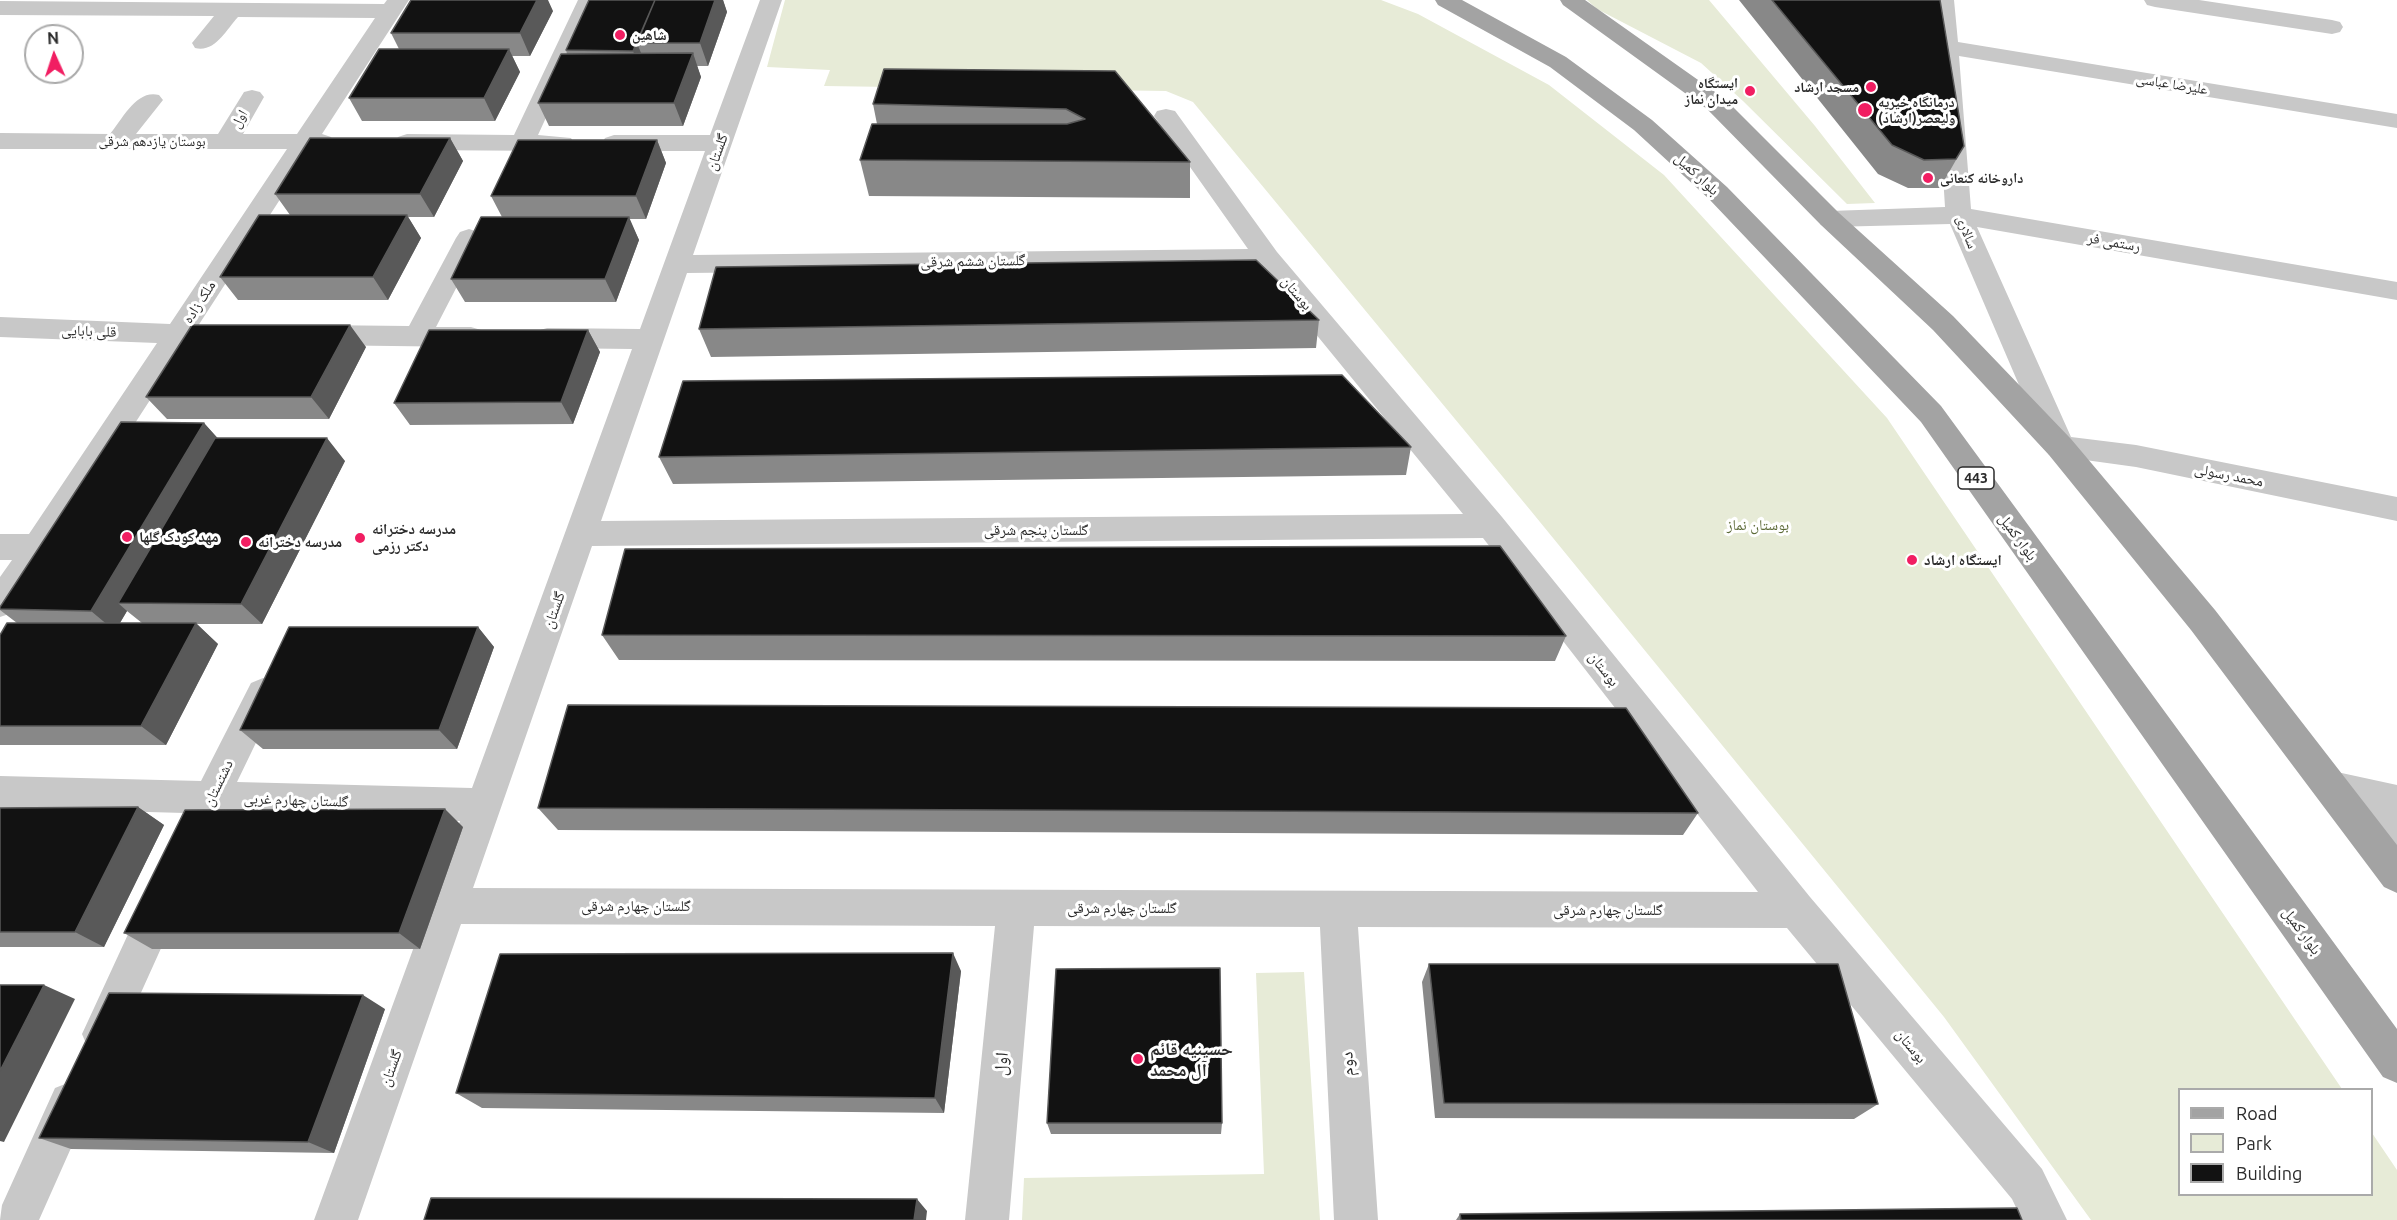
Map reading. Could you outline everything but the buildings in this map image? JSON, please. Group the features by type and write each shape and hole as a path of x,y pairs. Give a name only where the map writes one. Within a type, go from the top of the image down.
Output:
{"main road":[{"name":"بلوار کمیل","path":"1448,0 1558,62 1643,125 1718,193 1931,414 2397,1063"},
{"path":"1571,0 1716,104 1830,219 1943,324 2060,447 2203,620 2397,875"}],"street":[{"path":"523,142 590,0"},
{"name":"گلستان","path":"336,1220 771,0"},
{"name":"سالاری","path":"1943,0 1959,215 2060,447"},
{"path":"2155,0 2332,27"},
{"path":"0,27 9,8 154,5 232,10 395,5"},
{"name":"ملک زاده","path":"0,604 395,5"},
{"path":"203,43 232,10"},
{"name":"علیرضا عباسی","path":"1947,47 2397,122"},
{"name":"اول","path":"226,142 252,97"},
{"path":"117,141 151,100"},
{"name":"بوستان","path":"1166,116 1268,258 1491,526 1796,910 2027,1184 2045,1220"},
{"name":"بوستان یازدهم شرقی","path":"1,143 347,142"},
{"path":"382,142 720,143"},
{"name":"رستمی فر","path":"1830,219 1959,215 2397,291"},
{"path":"417,337 469,238"},
{"name":"گلستان ششم شرقی","path":"677,264 1268,258"},
{"name":"قلی بابایی","path":"0,327 178,334"},
{"path":"292,335 650,339"},
{"name":"محمد رسولی","path":"2060,447 2136,456 2397,509"},
{"name":"گلستان پنجم شرقی","path":"581,534 1491,526"},
{"path":"0,547 38,547"},
{"name":"دشتستان","path":"17,1220 210,798 278,664"},
{"path":"2330,786 2397,801"},
{"path":"2330,786 2397,838"},
{"name":"گلستان چهارم غربی","path":"0,792 484,805"},
{"name":"گلستان چهارم شرقی","path":"448,906 1796,910"},
{"name":"اول","path":"987,1220 1016,908"},
{"name":"دوم","path":"1338,909 1356,1220"}],"green space":[{"name":"بوستان نماز","path":"785,0 1381,0 1418,14 1549,85 1664,175 1887,418 2341,1088 2178,1088 2178,1196 2373,1196 2373,1134 2397,1170 2397,1220 2091,1220 1944,1017 1193,102 1166,91 824,86 830,70 767,67"},
{"path":"1587,0 1709,0 1815,126 1875,203 1847,204 1743,101 1701,63 1597,9"},
{"path":"1304,972 1320,1220 1022,1220 1024,1178 1264,1174 1256,973"}],"place":[{"name":"شاهین","path":"620,35"},
{"name":"مسجد ارشاد","path":"1871,87"},
{"name":"ایستگاه میدان نماز","path":"1750,91"},
{"name":"درمانگاه خیریه ولیعصر(ارشاد)","path":"1865,110"},
{"name":"داروخانه کنعانی","path":"1928,178"},
{"name":"مهد کودک گلها","path":"127,537"},
{"name":"مدرسه دخترانه دکتر رزمی","path":"360,538"},
{"name":"مدرسه دخترانه","path":"246,542"},
{"name":"ایستگاه ارشاد","path":"1912,560"},
{"name":"حسینیه قائم آل محمد","path":"1138,1059"}]}
